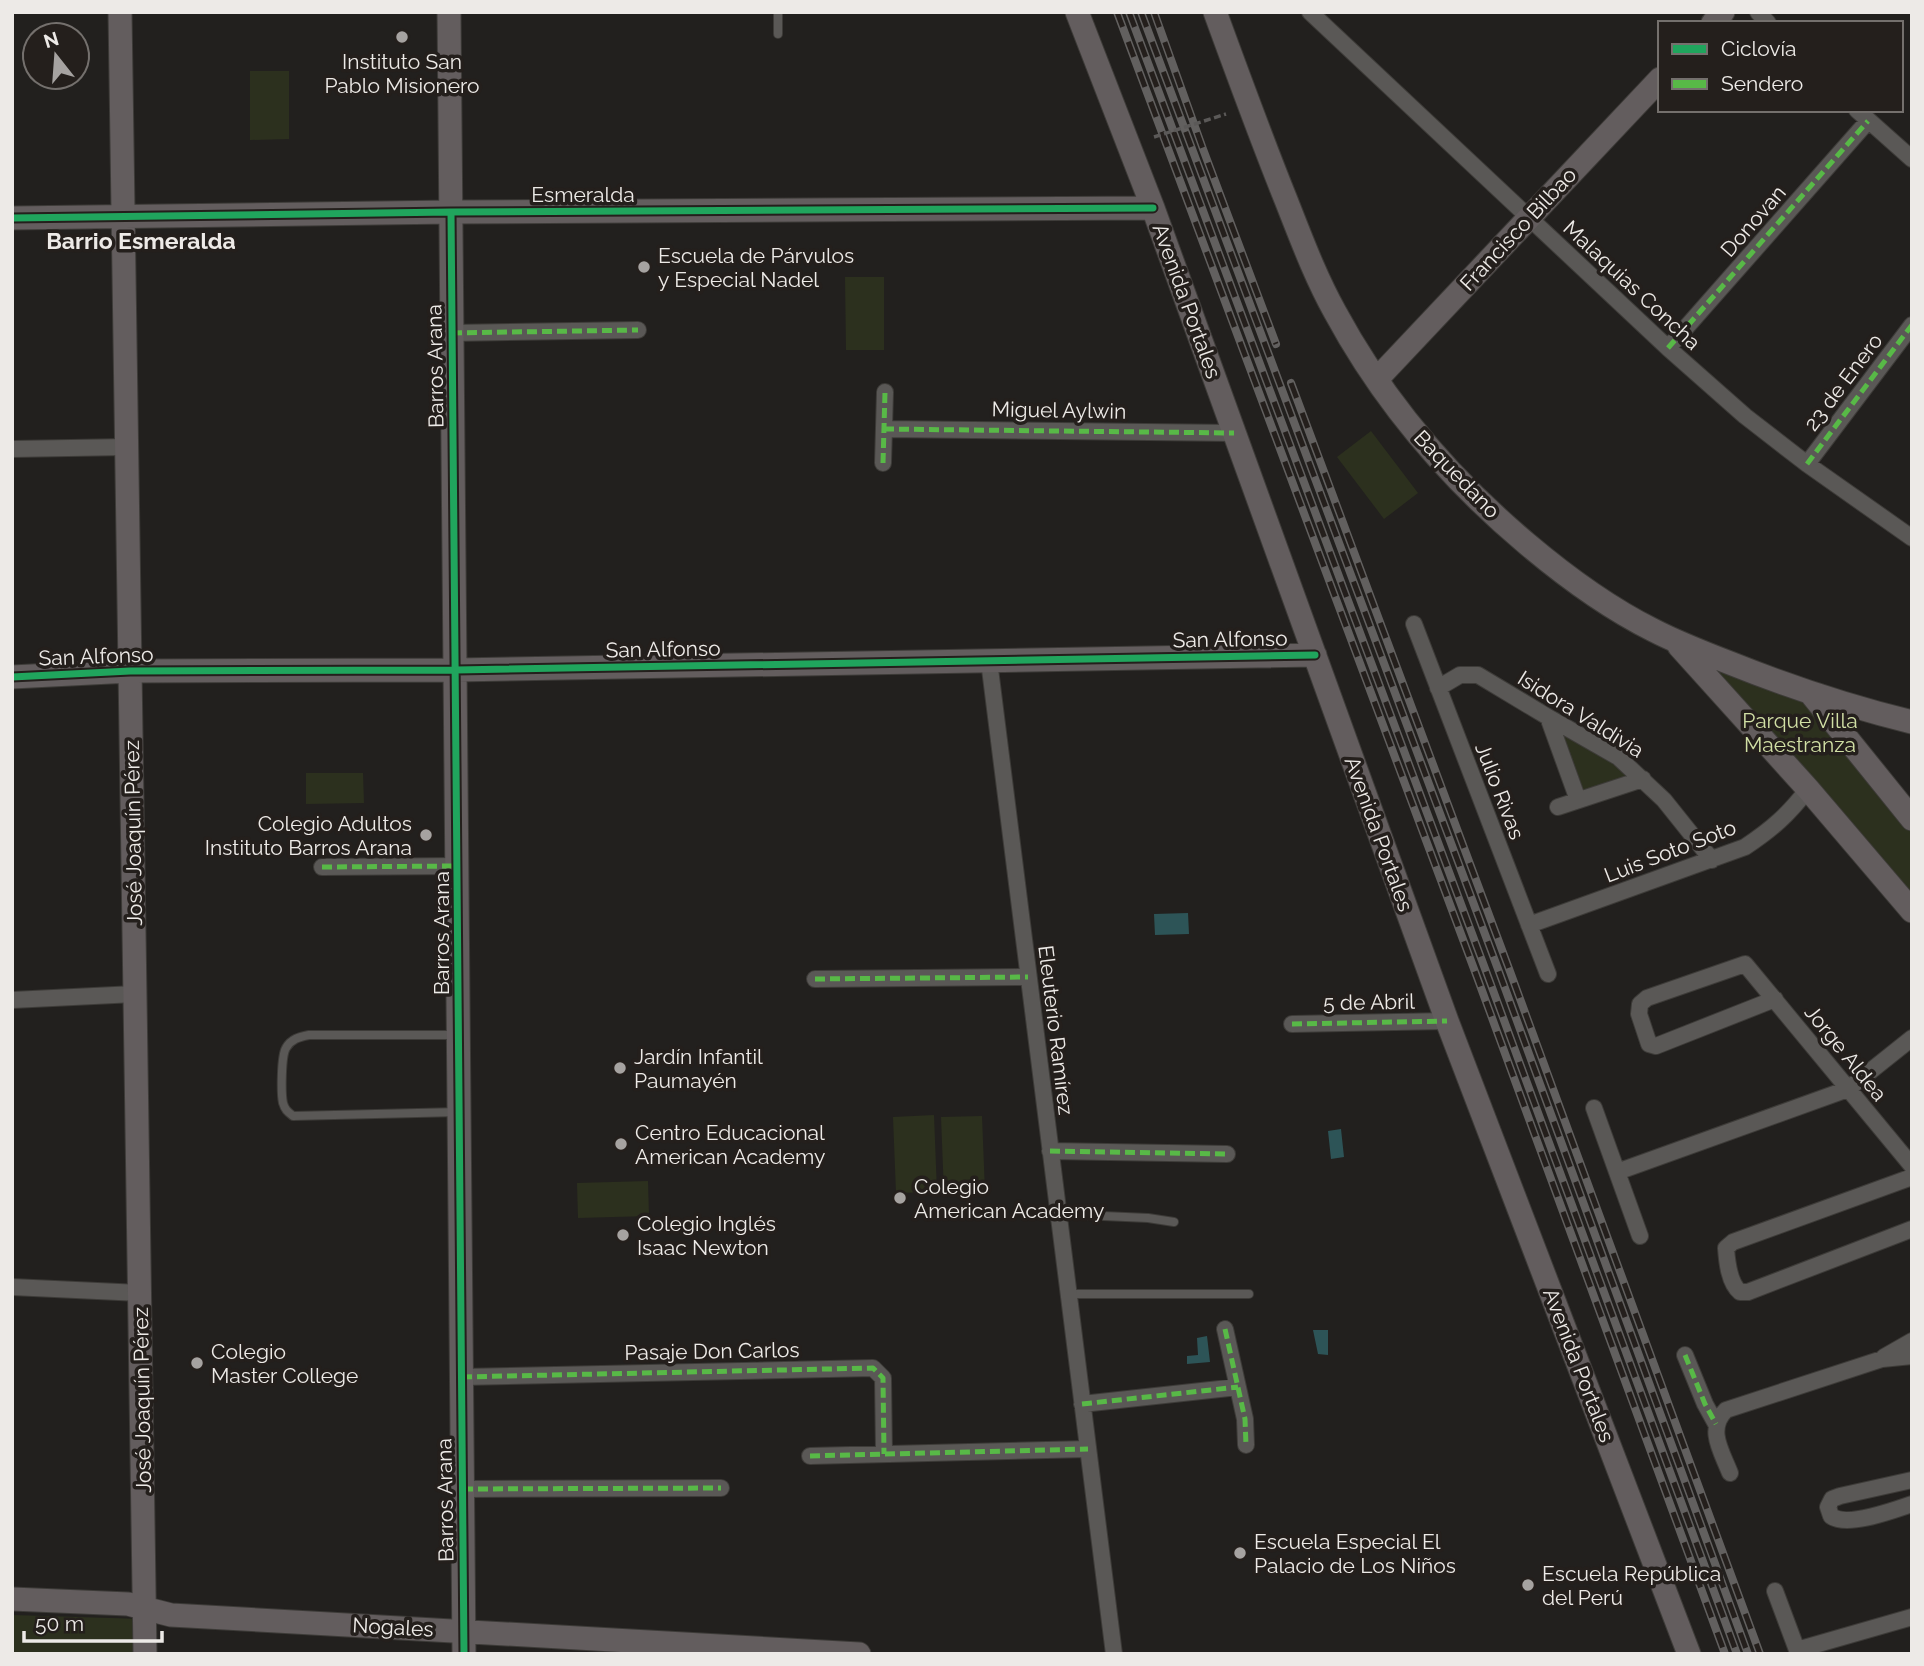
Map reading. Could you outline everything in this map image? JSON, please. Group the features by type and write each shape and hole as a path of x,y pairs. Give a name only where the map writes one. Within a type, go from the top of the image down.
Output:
{"street":[{"name":"José Joaquín Pérez","path":"120,12 145,1654"},
{"name":"Barros Arana","path":"449,12 464,1643"},
{"name":"Avenida Portales","path":"1077,12 1153,208 1447,1021 1689,1654"},
{"name":"Baquedano","path":"1214,12 1309,258 1336,314 1377,379 1422,441 1455,477 1563,573 1649,629 1812,695 1912,722"},
{"name":"Malaquias Concha","path":"1310,12 1668,348 1745,416 1807,464 1912,538"},
{"name":"Francisco Bilbao","path":"1377,379 1658,81"},
{"path":"1863,115 1912,159"},
{"name":"Donovan","path":"1668,348 1863,115"},
{"name":"Esmeralda","path":"12,218 451,212 1153,208"},
{"name":"23 de Enero","path":"1807,464 1912,325"},
{"path":"452,333 638,330"},
{"path":"883,463 885,392"},
{"name":"Miguel Aylwin","path":"884,429 1234,433"},
{"path":"12,449 127,447"},
{"name":"Julio Rivas","path":"1413,624 1548,974"},
{"path":"1674,641 1808,789 1912,911"},
{"name":"San Alfonso","path":"12,677 130,671 456,670 1315,655"},
{"name":"Eleuterio Ramírez","path":"989,661 1114,1654"},
{"path":"1739,713 1743,690 1758,674"},
{"name":"Isidora Valdivia","path":"1438,688 1460,675 1478,675 1618,757 1664,800 1712,860"},
{"path":"1812,695 1912,820"},
{"path":"1861,755 1862,737 1876,713"},
{"path":"1548,718 1578,800"},
{"path":"1558,807 1643,779"},
{"name":"Luis Soto Soto","path":"1530,925 1745,847 1772,829 1808,789"},
{"path":"322,867 458,866"},
{"name":"Jorge Aldea","path":"1775,999 1656,1046 1648,1044 1639,1014 1640,1004 1647,998 1745,964 1775,999 1912,1166"},
{"path":"814,979 1028,977"},
{"path":"12,1000 135,994"},
{"name":"5 de Abril","path":"1292,1024 1447,1021"},
{"path":"1617,1172 1848,1088 1912,1038"},
{"path":"1594,1108 1640,1236"},
{"path":"1050,1151 1227,1154"},
{"path":"1912,1177 1734,1242 1726,1248 1727,1260 1734,1287 1740,1292 1748,1292 1912,1229"},
{"path":"12,1287 140,1293"},
{"path":"1225,1329 1245,1419 1246,1445"},
{"path":"1882,1359 1912,1341"},
{"path":"1685,1355 1716,1424 1717,1439 1730,1473"},
{"path":"1716,1424 1726,1410 1882,1359 1912,1356"},
{"name":"Pasaje Don Carlos","path":"462,1377 873,1368 883,1378 884,1454"},
{"path":"1082,1404 1238,1387"},
{"path":"810,1456 1088,1449"},
{"path":"1912,1480 1840,1496 1832,1499 1828,1507 1832,1516 1841,1521 1912,1504"},
{"name":"Barros Arana","path":"463,1489 721,1488"},
{"path":"1775,1591 1797,1650 1912,1617"},
{"name":"Nogales","path":"12,1599 128,1604 171,1615 464,1643 859,1654"}],"lane":[{"path":"778,12 778,34"},
{"path":"459,1035 309,1035 295,1038 283,1053 282,1101 286,1111 293,1116 460,1112"},
{"path":"1058,1214 1148,1218 1174,1222"},
{"path":"1068,1294 1249,1294"}],"path":[{"path":"1154,137 1226,114"}],"green space":[{"path":"250,71 289,71 289,139 250,140"},
{"path":"845,277 884,277 884,350 846,350"},
{"path":"1371,431 1418,493 1384,519 1337,457"},
{"name":"Parque Villa Maestranza","path":"1712,670 1811,701 1912,825 1912,905"},
{"path":"1555,728 1634,776 1581,795"},
{"path":"306,773 363,773 364,803 306,804"},
{"path":"934,1115 937,1192 896,1193 893,1117"},
{"path":"982,1116 985,1192 944,1194 941,1117"},
{"path":"648,1181 649,1216 578,1218 577,1183"},
{"path":"12,1615 143,1619 143,1654 12,1654"}],"water":[{"path":"1188,913 1189,934 1155,935 1154,914"},
{"path":"1341,1129 1344,1157 1331,1159 1328,1131"},
{"path":"1313,1330 1328,1330 1328,1355 1318,1354"},
{"path":"1207,1336 1210,1362 1187,1364 1187,1356 1198,1355 1197,1338"}],"railway":[{"path":"1117,12 1477,977 1725,1654"},
{"path":"1129,12 1737,1654"},
{"path":"1141,12 1498,969 1748,1654"},
{"path":"1154,12 1276,344"},
{"path":"1291,383 1760,1654"}],"marked path":[{"path":"1668,348 1868,121"},
{"path":"1807,464 1912,325"},
{"path":"452,333 638,330"},
{"path":"883,463 885,392"},
{"path":"884,429 1234,433"},
{"path":"322,867 458,866"},
{"path":"815,979 1028,977"},
{"path":"1292,1024 1447,1021"},
{"path":"1050,1151 1227,1154"},
{"path":"1225,1329 1245,1419 1246,1445"},
{"path":"1685,1355 1716,1424"},
{"path":"462,1377 873,1368 883,1378 884,1454"},
{"path":"1082,1404 1238,1387"},
{"path":"810,1456 1088,1449"},
{"path":"463,1489 721,1488"}],"cycle path":[{"path":"12,218 451,212 1153,208"},
{"path":"451,212 464,1654"},
{"path":"12,677 130,671 456,670 1315,655"}],"place":[{"name":"Instituto San Pablo Misionero","path":"402,37"},
{"name":"Escuela de Párvulos y Especial Nadel","path":"644,267"},
{"name":"Colegio Adultos Instituto Barros Arana","path":"426,835"},
{"name":"Jardín Infantil Paumayén","path":"620,1068"},
{"name":"Centro Educacional American Academy","path":"621,1144"},
{"name":"Colegio American Academy","path":"900,1198"},
{"name":"Colegio Inglés Isaac Newton","path":"623,1235"},
{"name":"Colegio Master College","path":"197,1363"},
{"name":"Escuela Especial El Palacio de Los Niños","path":"1240,1553"},
{"name":"Escuela República del Perú","path":"1528,1585"}],"district":[{"name":"Barrio Esmeralda","path":"141,240"}]}
